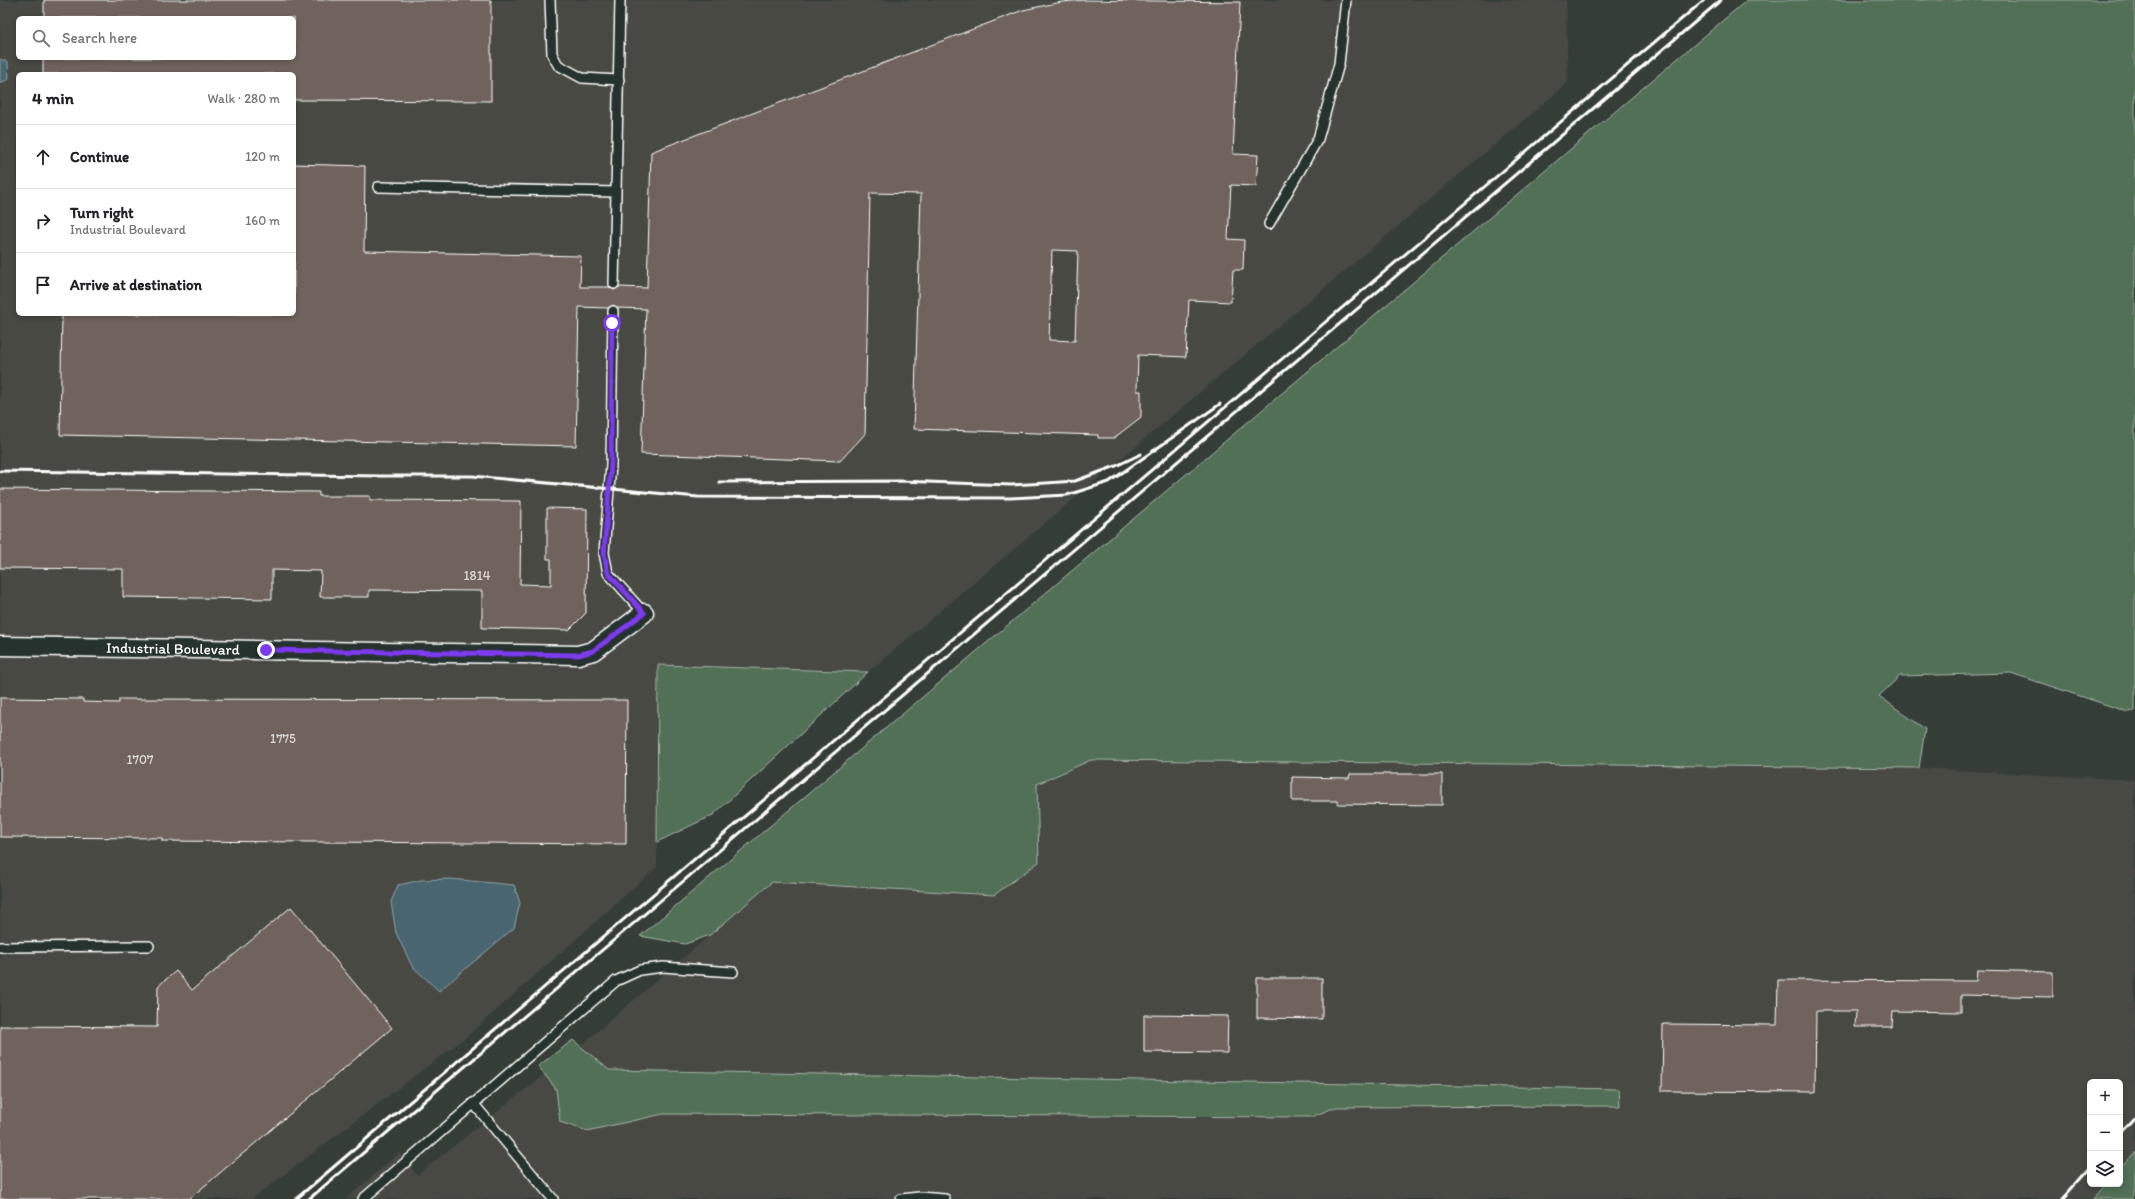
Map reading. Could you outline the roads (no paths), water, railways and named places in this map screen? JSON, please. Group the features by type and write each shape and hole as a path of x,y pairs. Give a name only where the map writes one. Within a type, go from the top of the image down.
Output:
{"street":[{"name":"Industrial Boulevard","path":"0,646 578,655 593,651 644,613"}],"lane":[{"path":"550,0 552,54 558,65 582,78 619,80"},
{"path":"614,284 620,0"},
{"path":"1269,224 1318,139 1339,64 1346,0"},
{"path":"378,187 616,192"},
{"path":"613,311 611,465 604,553 608,573 644,613"},
{"path":"0,947 149,946"},
{"path":"363,1199 616,981 640,970 663,967 733,972"},
{"path":"473,1103 553,1199"},
{"path":"900,1199 919,1197 945,1199"}],"water":[{"path":"0,59 8,62 9,79 0,83"},
{"path":"450,879 514,885 520,903 514,928 439,991 412,966 396,933 391,902 398,885 421,880"}],"railway":[{"path":"296,1199 1527,149 1704,0"},
{"path":"309,1199 1721,0"},
{"path":"0,471 472,476 698,497 1011,498 1067,495 1109,482 1220,404"},
{"path":"719,482 899,481 1011,485 1046,483 1075,481 1116,466 1141,454"},
{"path":"2123,1131 2135,1118"},
{"path":"2061,1199 2087,1170"}]}
